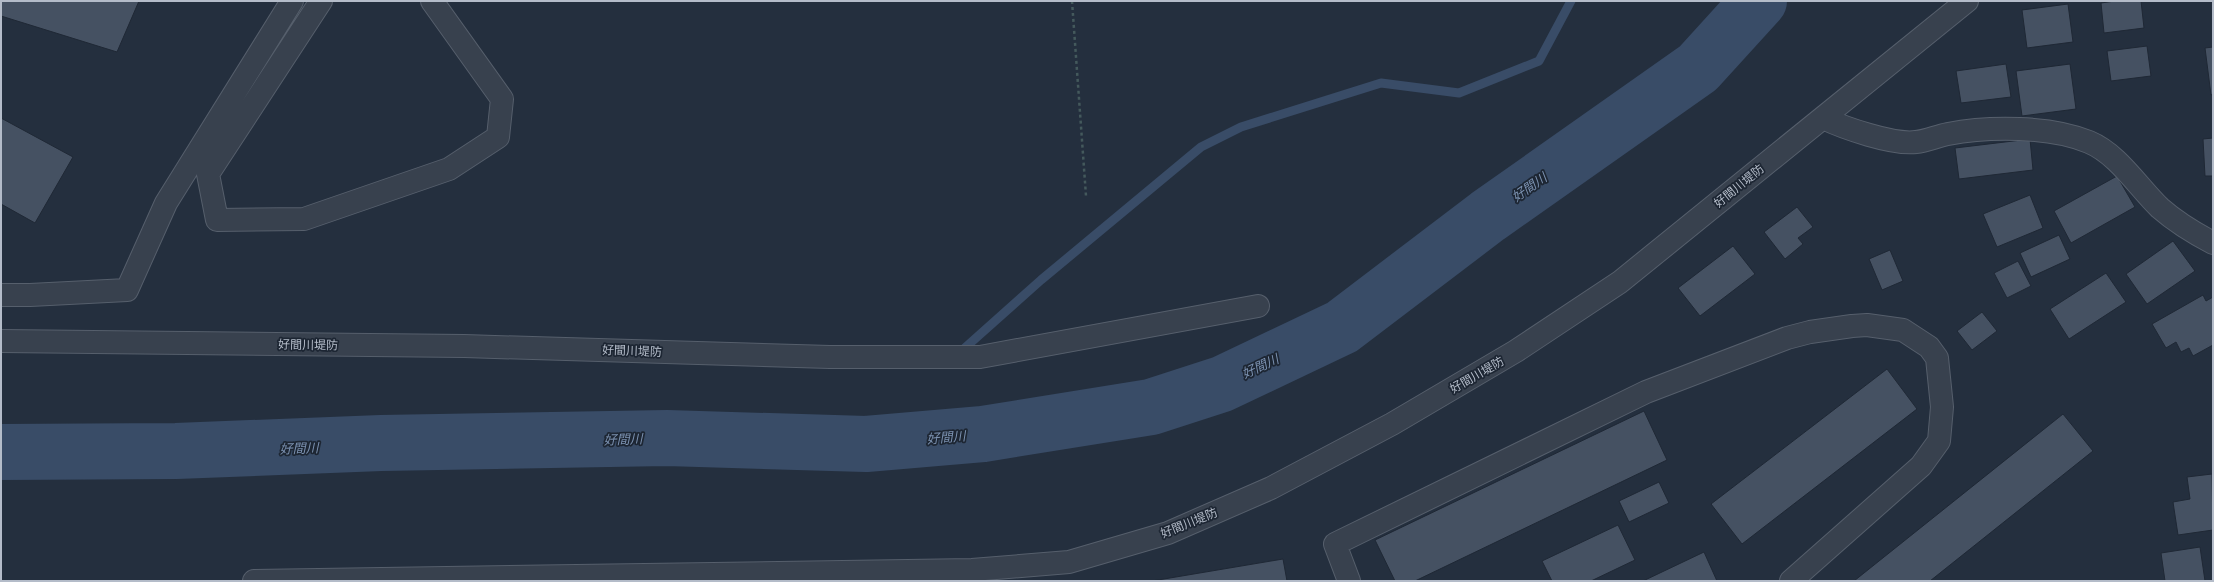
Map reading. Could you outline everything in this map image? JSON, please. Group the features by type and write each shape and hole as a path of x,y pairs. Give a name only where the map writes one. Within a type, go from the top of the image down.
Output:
{"street":[{"path":"1,295 127,290 166,203 292,1"},
{"path":"320,1 208,174 216,220 304,219 449,169 498,138 502,99 432,1"},
{"name":"好間川堤防","path":"254,581 972,570 1069,562 1168,533 1271,488 1392,424 1516,351 1620,282 1967,1"},
{"path":"1823,118 1842,128 1894,141 1916,142 1948,134 2014,129 2051,132 2090,142 2108,154 2160,208 2189,230 2213,243"},
{"name":"好間川堤防","path":"1,341 464,346 830,357 980,357 1258,306"},
{"path":"1349,581 1335,544 1646,392 1810,332 1867,325 1903,330 1929,347 1937,358 1942,400 1940,441 1921,466 1792,581"}],"path":[{"path":"1072,1 1086,196"}],"building":[{"path":"1,1 139,1 117,52 1,16"},
{"path":"2115,1 2141,1 2144,28 2104,33 2101,3"},
{"path":"2068,4 2073,42 2027,48 2022,10"},
{"path":"2147,46 2151,76 2111,81 2107,51"},
{"path":"2213,47 2213,94 2211,95 2205,48"},
{"path":"2006,64 2011,97 1961,103 1956,71"},
{"path":"2070,64 2076,109 2022,116 2016,71"},
{"path":"1,118 73,157 35,223 1,204"},
{"path":"2213,138 2213,176 2205,176 2203,139"},
{"path":"2030,139 2033,170 1959,179 1955,148"},
{"path":"2117,176 2135,207 2071,243 2054,211"},
{"path":"2030,195 2043,228 1997,247 1983,214"},
{"path":"1797,207 1813,227 1798,238 1803,244 1785,259 1764,232"},
{"path":"2059,235 2070,259 2031,277 2020,253"},
{"path":"2173,241 2195,271 2147,304 2126,274"},
{"path":"1733,246 1755,274 1700,316 1678,288"},
{"path":"1890,250 1903,281 1882,290 1869,259"},
{"path":"2018,261 2031,286 2007,298 1994,273"},
{"path":"2106,273 2126,302 2069,339 2050,309"},
{"path":"2203,295 2206,301 2213,297 2213,345 2193,356 2189,348 2181,352 2176,342 2166,348 2152,324"},
{"path":"1982,312 1997,331 1972,350 1957,331"},
{"path":"1887,369 1917,409 1742,544 1711,504"},
{"path":"1644,411 1667,460 1415,581 1395,581 1375,540"},
{"path":"2063,414 2093,451 1930,581 1854,581"},
{"path":"2212,474 2213,530 2178,535 2173,502 2190,499 2187,477"},
{"path":"1659,482 1669,503 1629,522 1619,501"},
{"path":"1618,525 1635,560 1591,581 1552,581 1542,561"},
{"path":"2200,547 2205,581 2165,581 2161,553"},
{"path":"1704,552 1717,581 1643,581"},
{"path":"1283,559 1287,581 1152,581"}],"waterway":[{"path":"958,354 1041,280 1201,147 1241,127 1381,83 1459,93 1539,61 1571,1"},
{"name":"好間川","path":"1,452 176,451 381,443 667,438 866,444 983,434 1151,407 1222,384 1342,327 1488,216 1698,68 1759,1"}]}
